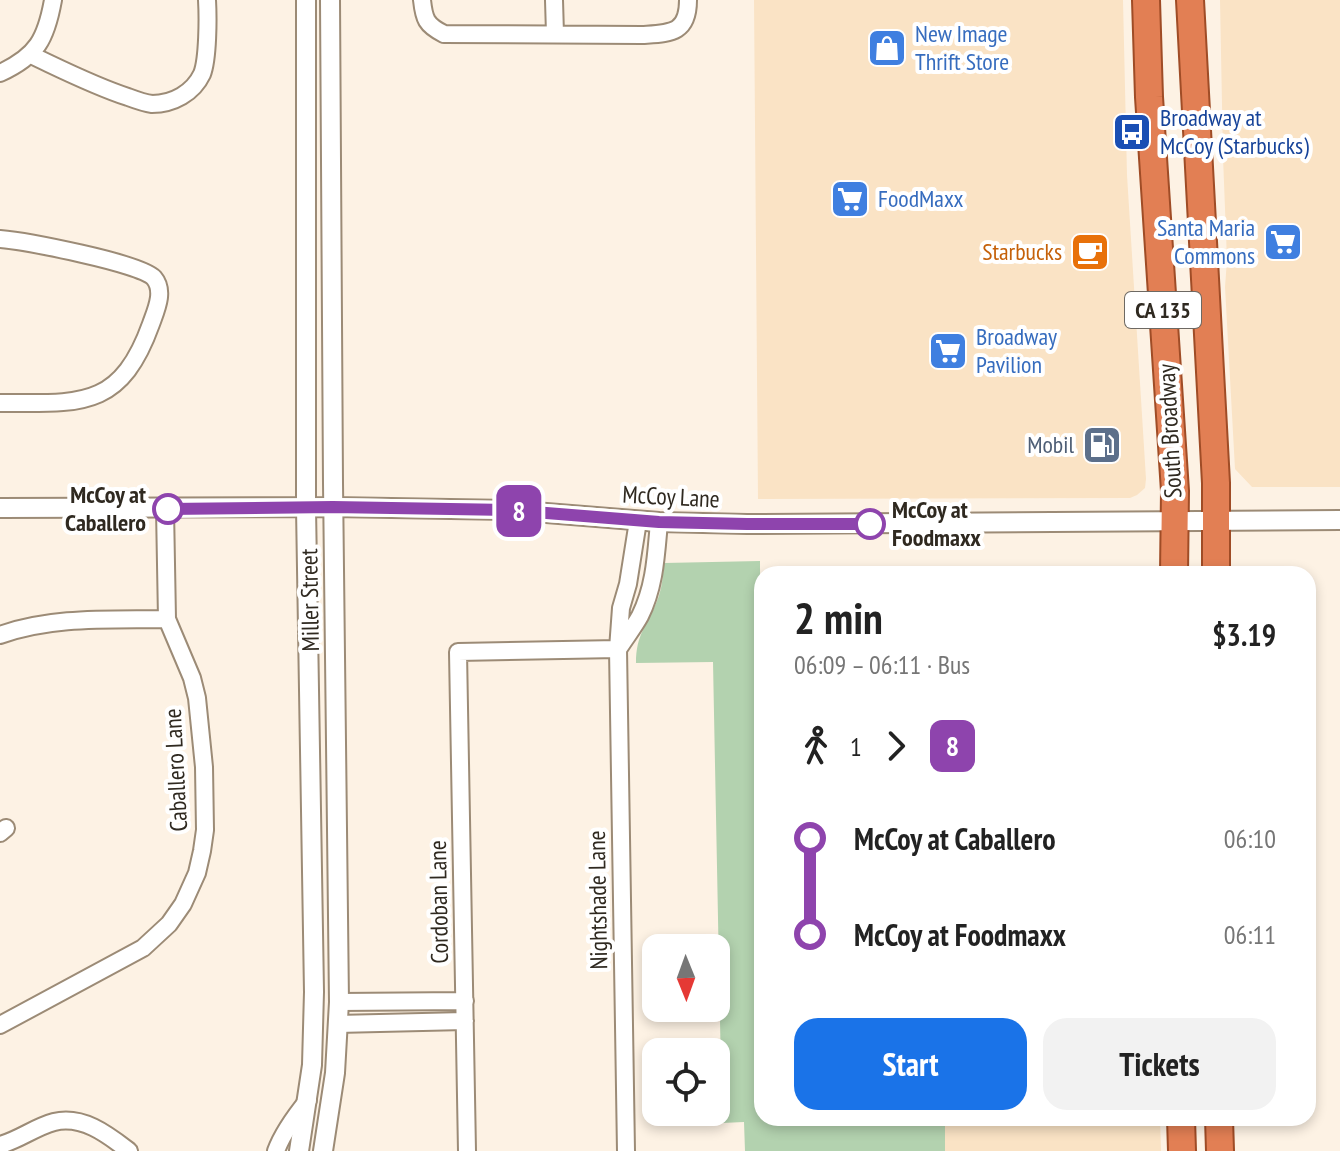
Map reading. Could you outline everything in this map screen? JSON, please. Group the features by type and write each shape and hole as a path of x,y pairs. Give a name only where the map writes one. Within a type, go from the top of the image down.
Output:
{"highway":[{"name":"South Broadway","path":"1146,0 1149,97 1172,451 1174,566"},
{"name":"South Broadway","path":"1190,0 1216,566"},
{"path":"1181,1126 1182,1151"},
{"path":"1219,1126 1220,1151"}],"street":[{"path":"0,73 31,55 44,34 53,0"},
{"path":"31,55 100,88 148,104 165,103 185,95 203,72 208,26 207,0"},
{"name":"Miller Street","path":"299,1151 312,1065 314,992 306,508 306,0"},
{"name":"Miller Street","path":"323,1151 335,1073 339,1002 330,0"},
{"path":"422,0 425,18 432,28 444,34 642,35 679,29 685,22 688,0"},
{"path":"554,0 555,34"},
{"path":"0,239 20,240 133,266 152,275 160,294 142,348 129,370 110,389 87,399 58,403 0,403"},
{"name":"McCoy Lane","path":"0,508 509,510 638,521 747,524 1340,520"},
{"name":"Caballero Lane","path":"0,1025 143,948 169,924 183,904 197,873 205,830 204,767 192,678 167,619 165,509"},
{"name":"Nightshade Lane","path":"626,1151 618,649 621,608 638,521"},
{"path":"618,649 640,617 651,588 659,522"},
{"path":"0,635 35,624 167,619"},
{"name":"Cordoban Lane","path":"467,1151 458,652 618,649"},
{"path":"339,1002 465,1001"},
{"path":"337,1024 465,1021"},
{"name":"Miller Street","path":"276,1151 294,1117 308,1100"},
{"path":"0,1145 55,1122 74,1121 95,1127 129,1151"}],"shaded area":[{"name":"Broadway Pavilion","path":"754,0 1123,0 1127,175 1146,479 1145,488 1137,495 1130,498 758,499"},
{"name":"Santa Maria Commons","path":"1220,0 1340,0 1340,487 1252,487 1235,469 1225,287 1227,260"},
{"path":"945,1126 1160,1126 1161,1151 945,1151"}],"green space":[{"path":"760,561 760,566 754,566 754,1126 945,1126 945,1151 745,1151 744,1122 730,1123 730,1038 720,1038 720,1022 730,1022 730,934 718,934 713,662 636,663 640,637 659,596 664,563"}],"bus line":[{"name":"8","path":"168,509 333,507 509,510 659,522 870,524"}],"place":[{"name":"New Image Thrift Store","path":"887,48"},
{"name":"Broadway at McCoy (Starbucks)","path":"1132,132"},
{"name":"FoodMaxx","path":"850,199"},
{"name":"Santa Maria Commons","path":"1283,242"},
{"name":"Starbucks","path":"1090,252"},
{"name":"Broadway Pavilion","path":"948,351"},
{"name":"Mobil","path":"1102,445"},
{"name":"McCoy at Caballero","path":"168,509"},
{"name":"McCoy at Foodmaxx","path":"870,524"}]}
